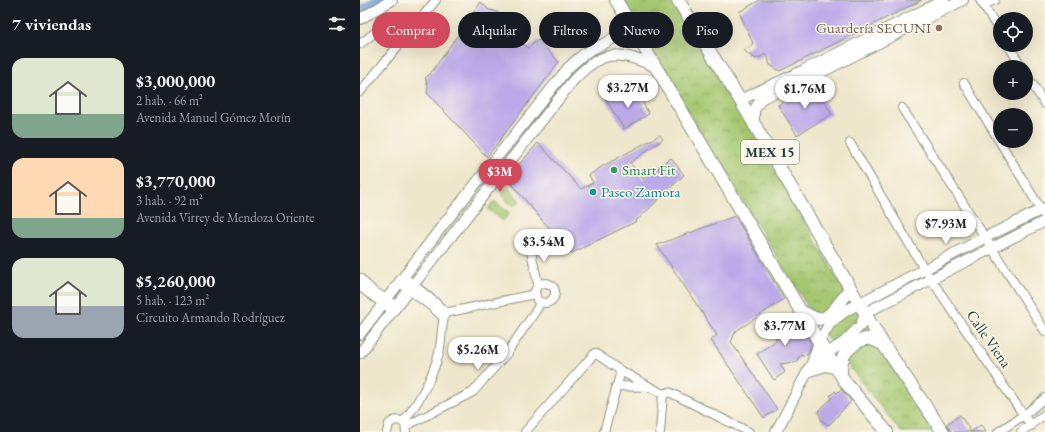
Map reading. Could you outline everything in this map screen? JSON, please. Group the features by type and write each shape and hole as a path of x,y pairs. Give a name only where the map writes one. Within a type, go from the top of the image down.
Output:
{"main road":[{"path":"616,0 623,12"},
{"name":"MEX 15","path":"678,0 740,100 883,344 943,432"},
{"path":"645,48 819,342 846,383 887,432"},
{"path":"801,311 813,318 820,319 825,317 836,308 850,288"},
{"path":"839,371 844,354 853,346 863,340 870,339 883,344"},
{"path":"810,366 826,365 839,371"}],"street":[{"path":"360,19 392,0"},
{"path":"426,12 436,0"},
{"path":"754,126 754,110 762,98 944,0"},
{"path":"740,100 804,75 963,0"},
{"path":"993,20 983,4 995,0"},
{"path":"360,44 372,35"},
{"path":"360,334 443,225 568,68 584,54 609,42"},
{"path":"360,92 397,48"},
{"path":"360,352 394,308 412,288 571,83 588,65 609,55 634,58 656,67"},
{"path":"862,309 924,269 984,238 1044,211 964,82"},
{"path":"1033,85 1045,104"},
{"path":"902,108 1045,331"},
{"name":"Calle Viena","path":"850,143 930,279 1031,426"},
{"path":"777,432 810,366 819,342 831,322 847,310 862,309 930,279 1045,221"},
{"path":"405,427 474,392 507,353 537,309 538,284 530,247"},
{"path":"360,278 394,308"},
{"path":"402,280 432,307 445,316 537,298"},
{"path":"537,298 543,303 549,302 554,298 555,291 549,283 538,284"},
{"path":"360,286 368,295 385,301"},
{"path":"810,366 827,353 839,347 861,325 862,309"},
{"path":"405,427 412,411 428,383 439,353 445,316"},
{"path":"525,432 595,353 621,371 649,387 666,393 749,432"},
{"path":"604,432 621,371"},
{"path":"616,386 649,387"},
{"path":"660,432 666,393"},
{"path":"998,432 1024,415 1045,398"},
{"path":"1021,432 1045,414"},
{"path":"387,432 387,427 391,422 397,420 405,427"}],"green space":[{"path":"621,0 669,0 682,20 682,48 700,48 739,108 851,301 935,432 901,432 829,341 649,48 674,48 674,12 628,12"},
{"path":"508,187 520,201 513,207 501,194"},
{"path":"494,201 510,213 503,221 488,209"}],"building":[{"path":"760,0 922,0 780,71 770,65 767,54 756,59 744,50 750,47 753,43 739,12"},
{"path":"481,2 489,10 497,12 474,12"},
{"path":"458,35 458,48 531,48 531,46 538,40 539,48 546,48 559,62 487,157 427,93 428,86 425,78 431,73"},
{"path":"813,84 832,114 797,135 778,105"},
{"path":"638,94 649,114 624,129 605,98"},
{"name":"Paseo Zamora","path":"660,135 663,139 630,163 643,179 671,158 684,175 635,222 572,253 507,178 538,143 581,189 593,183 589,175"},
{"path":"735,216 784,299 736,331 731,342 777,409 764,418 711,340 717,335 657,245"},
{"path":"794,316 811,344 809,351 805,356 801,354 796,362 780,364 785,372 774,380 757,354 777,340 771,331"},
{"path":"841,389 851,401 829,425 822,421 818,411 832,398 830,396 835,391 837,393"},
{"path":"960,415 971,432 951,432 947,424"},
{"path":"981,425 986,432 971,432"}],"waterway":[{"path":"360,13 381,0"}],"place":[{"name":"Guardería SECUNI","path":"939,28"},
{"name":"Smart Fit","path":"614,170"},
{"name":"Paseo Zamora","path":"593,192"}]}
